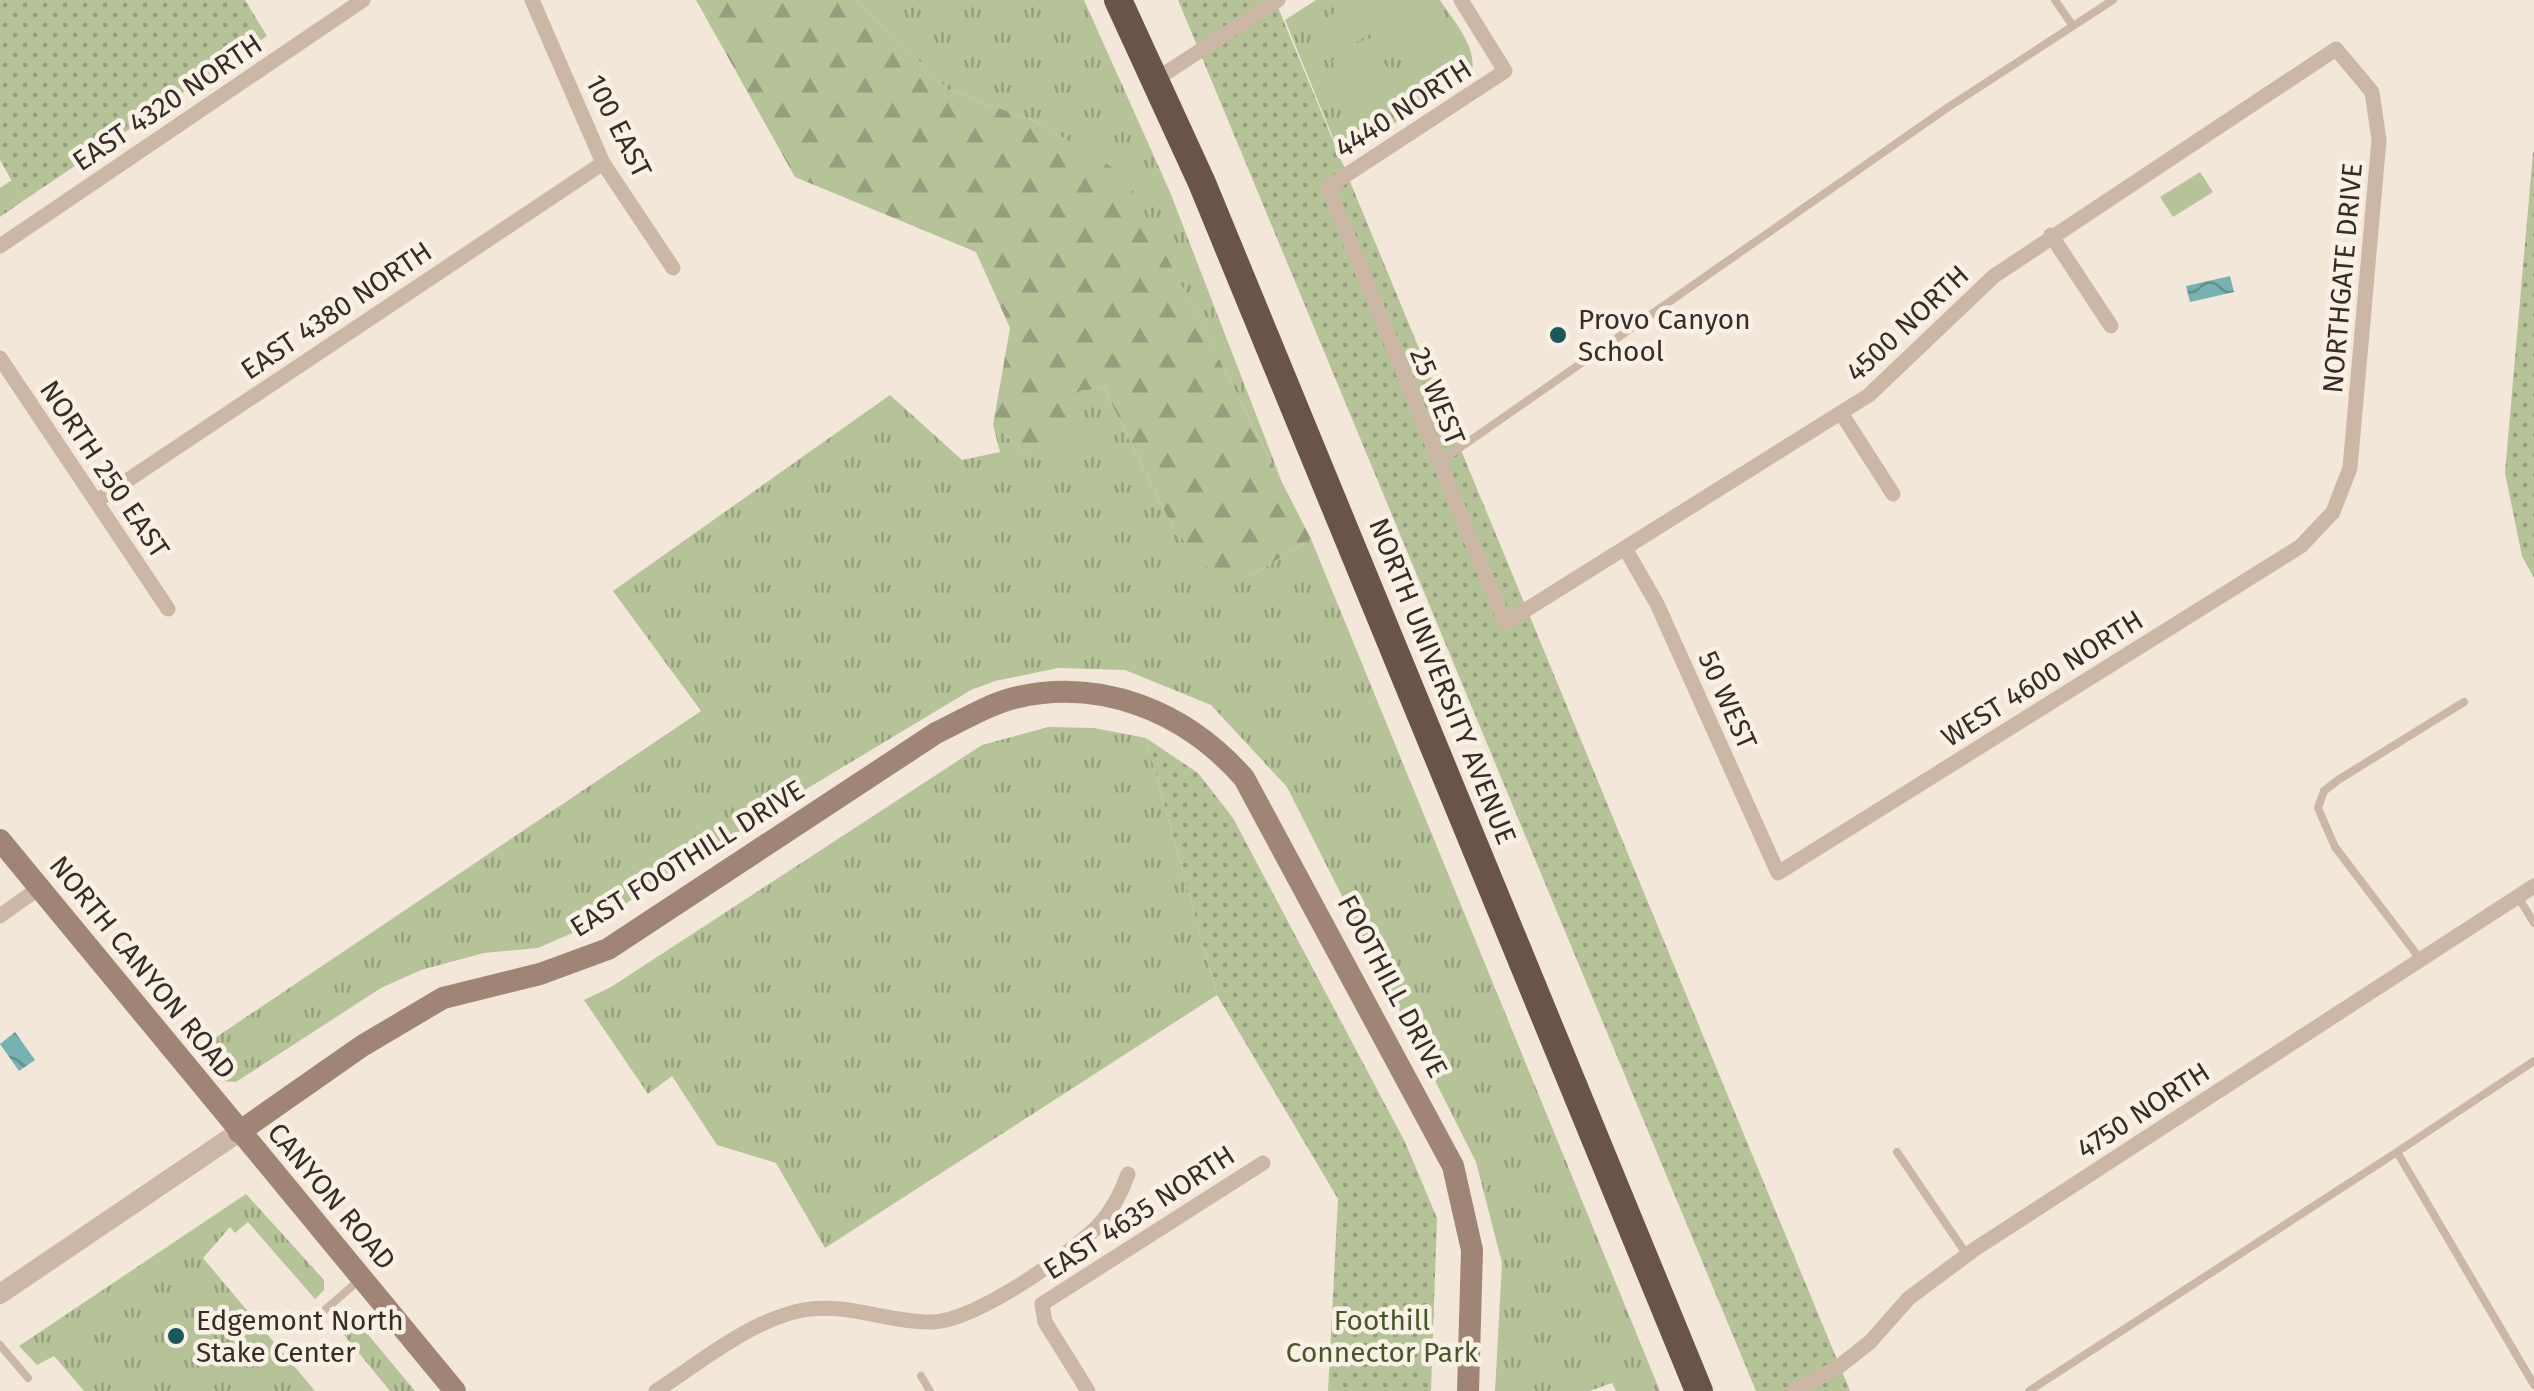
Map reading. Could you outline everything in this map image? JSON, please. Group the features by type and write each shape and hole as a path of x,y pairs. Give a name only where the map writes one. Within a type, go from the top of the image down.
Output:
{"highway":[{"name":"NORTH UNIVERSITY AVENUE","path":"1118,0 1202,183 1700,1391"}],"main road":[{"name":"EAST FOOTHILL DRIVE","path":"238,1132 362,1046 443,998 540,974 608,949 936,734 985,709 1051,692 1111,696"},
{"name":"FOOTHILL DRIVE","path":"1111,696 1179,721 1222,754 1244,778 1426,1109 1462,1194 1472,1250 1468,1391"},
{"name":"NORTH CANYON ROAD","path":"0,840 238,1132"},
{"name":"CANYON ROAD","path":"238,1132 456,1391"}],"street":[{"name":"EAST 4320 NORTH","path":"0,246 363,0"},
{"name":"100 EAST","path":"532,0 603,163 673,268"},
{"path":"1155,80 1278,0"},
{"name":"4440 NORTH","path":"1328,186 1505,71 1460,0"},
{"name":"4500 NORTH","path":"1505,622 1626,550 1869,394 1994,276 2336,49"},
{"name":"NORTHGATE DRIVE","path":"2327,519 2350,468 2379,140 2372,92 2336,49"},
{"name":"EAST 4380 NORTH","path":"98,500 603,163"},
{"name":"25 WEST","path":"1328,186 1505,622"},
{"path":"2051,235 2110,326"},
{"name":"NORTH 250 EAST","path":"0,358 168,609"},
{"path":"1841,413 1893,494"},
{"name":"WEST 4600 NORTH","path":"1778,873 2301,546 2327,519"},
{"name":"50 WEST","path":"1626,550 1657,604 1778,873"},
{"name":"4750 NORTH","path":"1793,1391 1837,1368 1870,1342 1909,1298 1967,1254 2534,886"},
{"path":"0,916 40,888"},
{"name":"EAST FOOTHILL DRIVE","path":"0,1294 238,1132"},
{"name":"EAST 4635 NORTH","path":"1088,1391 1044,1322 1042,1304 1263,1163"},
{"path":"656,1391 755,1328 786,1314 826,1308 935,1322 967,1313 1078,1243 1117,1201 1128,1174"}],"lane":[{"path":"2055,0 2073,26"},
{"path":"1438,463 1947,108 2113,0"},
{"path":"2421,960 2335,847 2318,808 2324,792 2338,780 2464,702"},
{"path":"2518,897 2534,924"},
{"path":"2029,1391 2534,1061"},
{"path":"1897,1152 1967,1254"},
{"path":"2397,1152 2534,1385"},
{"path":"302,1329 362,1278"},
{"path":"0,1344 28,1378"},
{"path":"921,1376 930,1391"}],"green space":[{"path":"0,0 245,0 267,36 23,201 0,160"},
{"path":"696,0 857,0 948,90 1035,121 1125,175 1311,539 1249,577 1214,575 1173,528 1104,388 1079,391 1071,444 1028,454 993,425 1010,328 976,252 795,177"},
{"path":"857,0 1084,0 1170,192 1282,482 1125,176 1035,121 948,90"},
{"path":"1178,0 1275,0 1850,1391 1756,1391"},
{"path":"1316,0 1440,0 1468,44 1472,72 1372,138 1338,150 1285,20"},
{"path":"1374,0 1428,0 1465,57 1462,69 1426,92 1373,8"},
{"path":"1352,2 1372,32 1329,60 1309,29"},
{"path":"1368,37 1408,100 1372,124 1332,61"},
{"path":"2533,152 2534,578 2522,556 2505,473"},
{"path":"2200,172 2213,192 2173,217 2160,197"},
{"path":"12,180 23,201 0,217 0,188"},
{"path":"1104,388 1173,528 1249,577 1311,539 1660,1391 1616,1391 1612,1383 1590,1391 1495,1391 1502,1263 1476,1162 1287,787 1211,705 1125,670 1058,668 971,690 595,923 538,948 484,953 421,970 381,988 236,1082 219,1081 197,1050 701,711 613,591 890,395 962,460 1000,452 993,425 1028,454 1079,391"},
{"path":"1048,727 1094,728 1146,738 1217,995 825,1248 776,1163 717,1145 672,1076 648,1094 584,1000 611,987 982,745"},
{"name":"Foothill Connector Park","path":"1146,738 1198,773 1233,818 1405,1142 1437,1218 1431,1391 1328,1391 1338,1199 1217,995"},
{"path":"246,1194 324,1280 324,1290 315,1299 248,1222 235,1233 230,1227 203,1258 315,1391 84,1391 54,1356 37,1365 19,1346"},
{"path":"340,1311 351,1314 415,1391 390,1391 331,1319"}],"water":[{"path":"2230,276 2234,292 2190,302 2186,286"},
{"path":"15,1032 35,1060 19,1071 0,1044"}],"place":[{"name":"Provo Canyon School","path":"1558,335"},
{"name":"Edgemont North Stake Center","path":"176,1336"}]}
